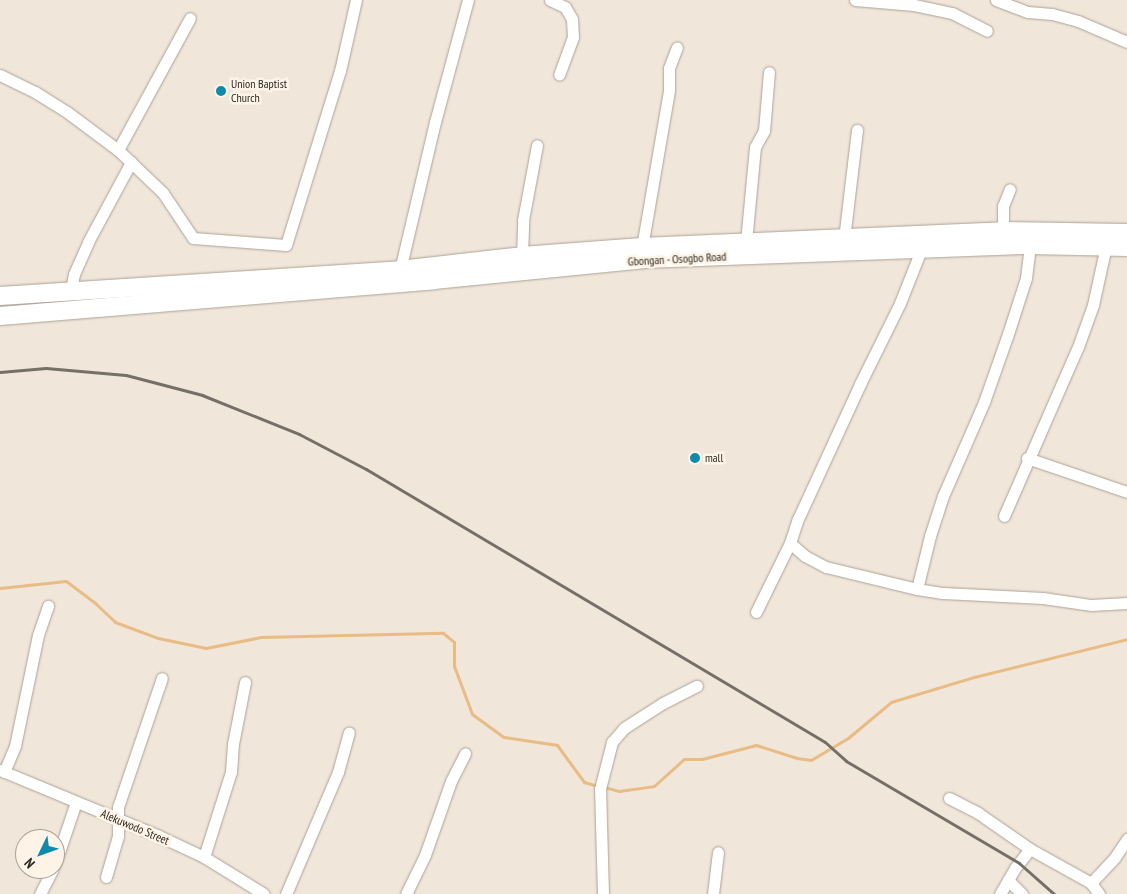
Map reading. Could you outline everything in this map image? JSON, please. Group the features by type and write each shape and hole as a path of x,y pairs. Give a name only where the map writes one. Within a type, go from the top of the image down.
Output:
{"main road":[{"name":"Gbongan - Osogbo Road","path":"227,288 522,256 746,242 1003,231 1063,238 1106,246 1127,247"},
{"name":"Gbongan - Osogbo Road","path":"227,288 436,280 644,259 1030,245 1063,238 1127,233"},
{"path":"0,290 190,276 227,288"},
{"path":"0,296 227,288"},
{"path":"0,316 227,288"},
{"path":"0,328 159,309 227,288"}],"street":[{"path":"0,75 35,92 59,107 118,150 163,193 193,238 286,245 340,71 356,0"},
{"path":"400,270 434,122 468,0"},
{"path":"550,0 565,7 572,19 573,37 559,75"},
{"path":"855,0 914,5 952,13 987,31"},
{"path":"996,0 1028,12 1052,14 1078,21 1127,42"},
{"path":"118,150 190,18"},
{"path":"642,247 669,90 669,68 677,47"},
{"path":"746,242 755,148 764,131 769,72"},
{"path":"844,238 857,130"},
{"path":"522,256 523,220 537,145"},
{"path":"72,285 74,274 88,242 132,162"},
{"path":"1003,231 1003,206 1010,189"},
{"path":"917,589 930,536 943,496 984,402 1008,334 1026,278 1030,245"},
{"path":"1004,516 1027,458 1078,347 1093,305 1106,246"},
{"path":"756,612 790,543 798,519 860,384 900,303 921,250"},
{"path":"1027,458 1127,492"},
{"path":"790,543 804,556 826,567 917,589 943,593 1043,598 1091,605 1127,603"},
{"path":"2,771 15,746 38,636 48,606"},
{"path":"106,877 118,836 118,807 162,678"},
{"path":"204,857 231,772 245,682"},
{"path":"603,894 600,788 603,770 612,742 624,728 663,703 696,686"},
{"path":"286,894 338,772 349,732"},
{"path":"406,894 425,855 451,781 465,753"},
{"name":"Alekuwodo Street","path":"2,771 204,857 264,894"},
{"path":"949,798 978,813 1030,849 1091,883 1100,894"},
{"path":"65,834 76,802"},
{"path":"1091,883 1115,857 1127,839"},
{"path":"1000,894 1030,849"},
{"path":"714,894 718,852"},
{"path":"40,894 48,879"},
{"path":"1008,880 1022,894"}],"waterway":[{"path":"0,588 66,581 96,604 115,622 158,638 206,648 261,637 443,633 454,642 454,666 472,714 504,737 557,745 584,782 598,786"},
{"path":"604,787 619,791 654,786 684,759 702,759 756,745 797,758 811,760 848,738 891,702 974,677 1127,639"}],"railway":[{"path":"0,372 46,368 126,375 202,395 299,434 366,469 825,742 846,761 1019,863 1054,894"}],"place":[{"name":"Union Baptist Church","path":"221,91"},
{"name":"mall","path":"695,458"}]}
